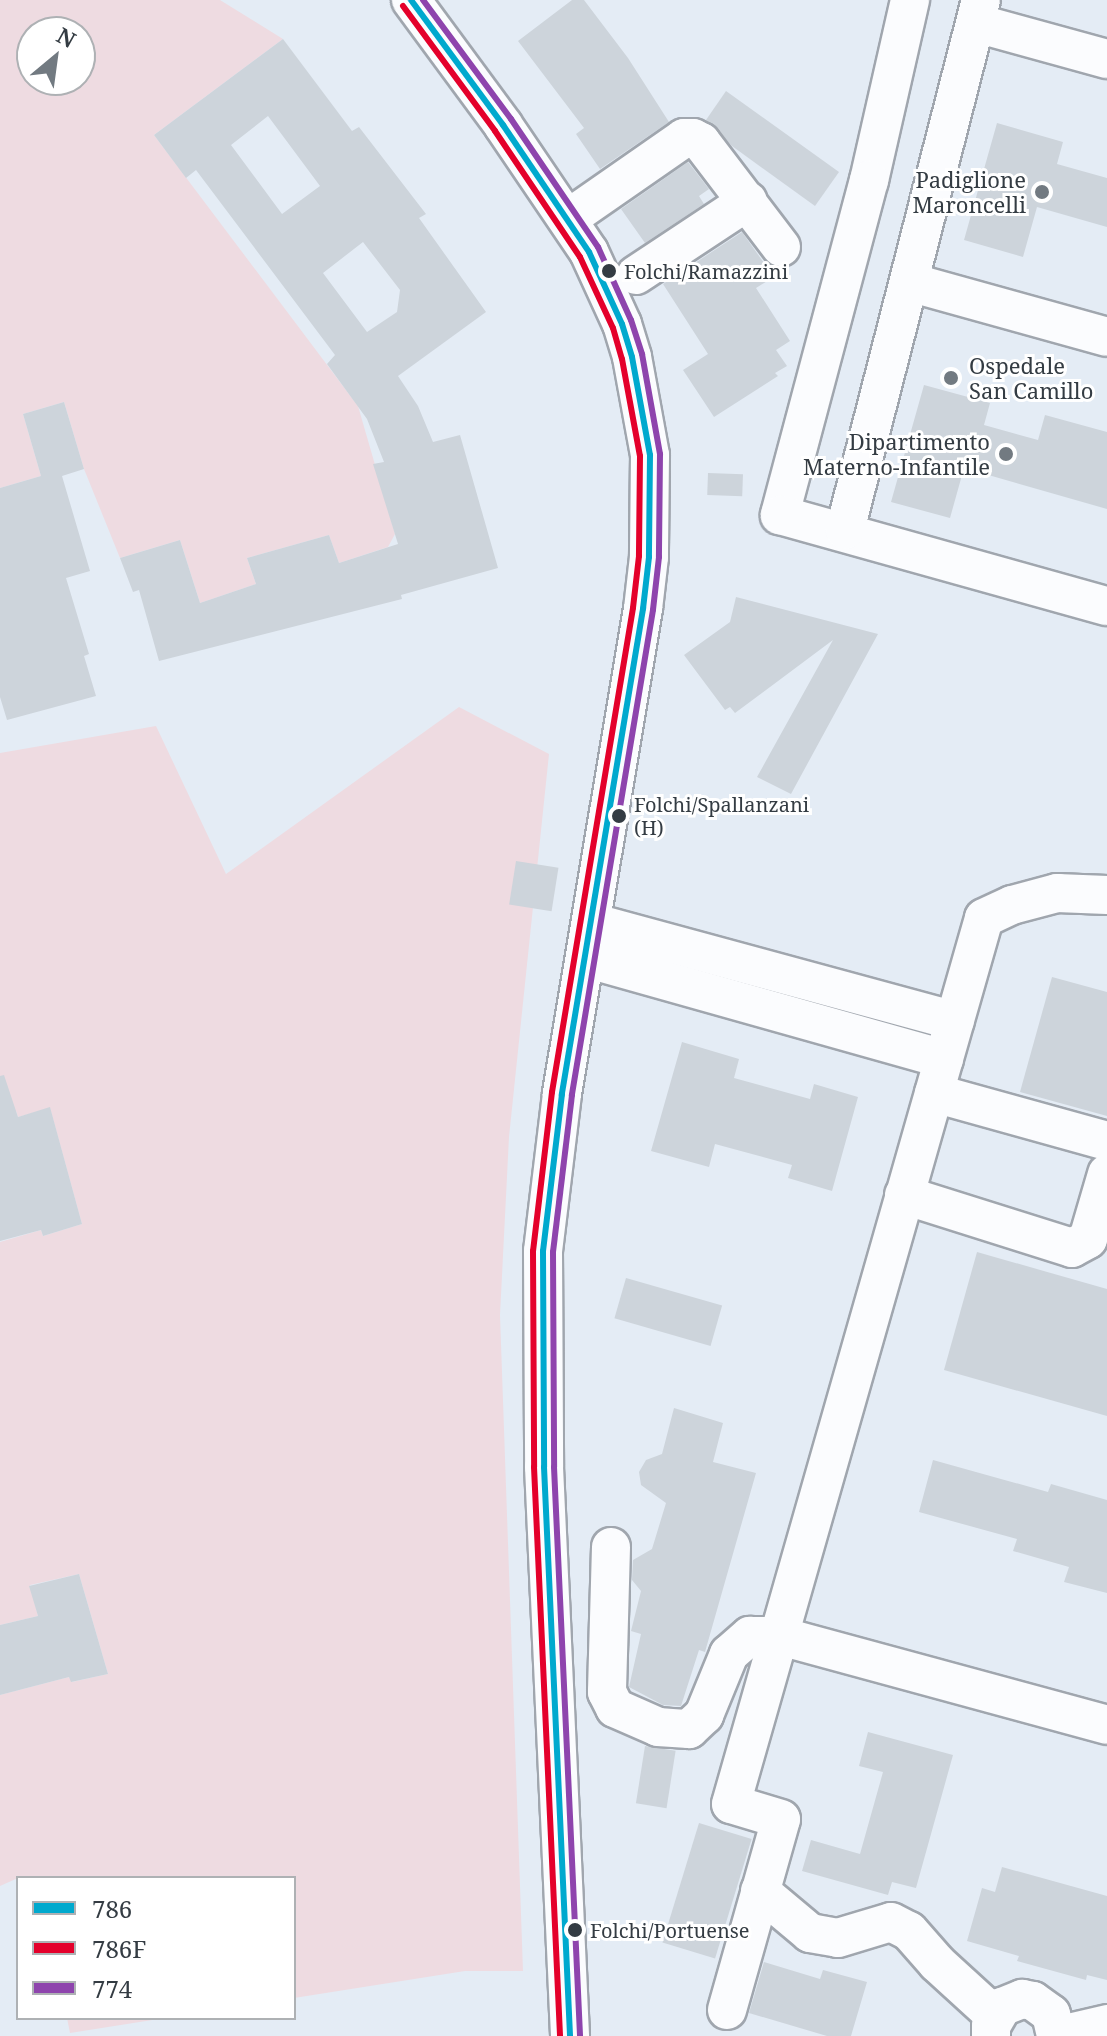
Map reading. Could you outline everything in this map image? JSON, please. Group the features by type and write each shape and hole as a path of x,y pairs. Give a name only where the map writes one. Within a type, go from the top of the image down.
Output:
{"street":[{"path":"411,0 569,218 589,252 622,324 643,409 651,480 649,557 643,609 553,1152 541,1316 544,1467 570,2036"},
{"path":"910,0 869,180 780,515 845,530 1107,606"},
{"path":"845,530 978,11 1107,59"},
{"path":"569,218 684,138 701,142 781,247"},
{"path":"636,275 748,201"},
{"path":"909,282 1107,337"},
{"path":"727,2010 781,1819 731,1804 984,918 1012,905 1057,893 1107,895"},
{"path":"588,940 955,1021"},
{"path":"588,940 1107,1141"},
{"path":"904,1195 1072,1248 1088,1239 1107,1174"},
{"path":"611,1547 607,1692 615,1708 658,1727 689,1729 704,1715 729,1654 750,1636 780,1636 1107,1725"},
{"path":"760,1891 810,1933 838,1938 891,1922 909,1931 993,2026 1012,2002 1033,2001 1051,2014 1056,2036 1107,2024"}],"shaded area":[{"path":"0,0 220,0 283,39 154,135 358,406 395,534 388,547 339,563 329,535 247,558 256,584 200,603 180,540 120,558 84,469 64,402 23,414 41,476 0,488"},
{"path":"459,707 549,754 509,1137 500,1315 523,1971 465,1971 296,1998 296,1876 16,1876 16,1879 0,1886 0,1695 69,1677 72,1682 108,1674 79,1574 30,1585 38,1616 0,1625 0,1242 41,1230 43,1236 82,1224 50,1108 18,1117 16,1111 0,1116 0,753 156,726 226,874"},
{"path":"67,2020 152,2020 70,2033"}],"building":[{"path":"572,0 584,0 628,58 669,122 600,169 576,134 584,128 518,41"},
{"path":"283,39 352,131 359,127 426,214 419,218 486,312 398,376 418,406 433,442 460,435 498,568 401,595 402,599 159,661 139,590 133,592 120,558 180,540 200,603 256,584 247,558 329,535 339,563 398,544 373,464 384,462 367,419 327,364 335,355 196,170 186,178 154,135","holes":["268,116 320,186 282,214 231,145","363,242 400,290 397,312 367,332 323,273"]},
{"path":"726,91 839,172 815,206 732,146 706,120"},
{"name":"Padiglione Maroncelli","path":"997,123 1063,142 1057,164 1107,178 1107,227 1037,207 1023,257 964,240"},
{"path":"688,162 709,189 699,196 704,204 645,243 621,209"},
{"path":"742,232 774,277 756,288 790,341 776,350 787,366 775,373 778,376 714,417 683,370 708,354 663,284"},
{"name":"Dipartimento Materno-Infantile","path":"924,385 990,403 984,425 1038,440 1045,415 1107,432 1107,509 964,468 950,518 891,502"},
{"path":"64,402 84,469 62,476 90,571 66,578 89,654 84,656 96,696 7,720 0,697 0,488 41,476 23,414"},
{"path":"708,473 743,474 742,496 707,495"},
{"path":"736,597 878,634 791,794 757,777 833,640 735,713 730,707 725,710 684,655 730,622"},
{"path":"516,861 558,868 552,911 509,904"},
{"path":"1052,977 1107,992 1107,1116 1020,1092"},
{"path":"682,1042 739,1059 734,1078 810,1099 814,1084 858,1097 832,1191 788,1178 792,1165 715,1144 709,1167 651,1151"},
{"path":"4,1075 18,1117 50,1107 82,1224 43,1236 41,1230 0,1241 0,1076"},
{"path":"977,1252 1107,1289 1107,1416 944,1370"},
{"path":"626,1278 722,1306 711,1346 614,1318"},
{"path":"674,1408 723,1423 713,1462 756,1473 705,1652 699,1650 681,1706 663,1705 629,1687 641,1634 631,1631 641,1591 632,1580 633,1560 652,1549 666,1503 641,1485 639,1472 646,1460 662,1454"},
{"path":"933,1460 1048,1492 1051,1484 1107,1500 1107,1593 1064,1582 1069,1567 1013,1551 1017,1539 919,1512"},
{"path":"79,1574 108,1674 71,1682 69,1677 0,1695 0,1625 38,1616 29,1586"},
{"path":"868,1732 953,1755 916,1888 892,1882 888,1895 802,1871 811,1840 860,1854 883,1772 859,1766"},
{"path":"645,1746 676,1751 667,1808 636,1803"},
{"path":"699,1823 752,1839 715,1959 662,1943"},
{"path":"1002,1867 1107,1896 1107,1980 1087,1975 1086,1980 1017,1961 1019,1956 967,1941 982,1888 995,1892"},
{"path":"764,1962 820,1979 823,1970 867,1982 851,2036 827,2036 749,2013"}],"transit line":[{"name":"786","path":"411,0 503,125 589,252 622,324 632,357 650,455 649,557 643,609 562,1094 543,1251 544,1467 570,2036"},
{"name":"774","path":"423,0 511,119 598,247 631,320 642,354 660,454 659,557 653,610 572,1095 553,1252 554,1467 580,2036"},
{"name":"786F","path":"403,6 495,131 580,257 613,328 622,359 640,456 639,556 633,608 552,1092 533,1251 534,1467 560,2036"}],"place":[{"name":"Padiglione Maroncelli","path":"1042,192"},
{"name":"Folchi/Ramazzini","path":"609,271"},
{"name":"Ospedale San Camillo","path":"951,378"},
{"name":"Dipartimento Materno-Infantile","path":"1006,454"},
{"name":"Folchi/Spallanzani (H)","path":"619,816"},
{"name":"Folchi/Portuense","path":"575,1930"}]}
